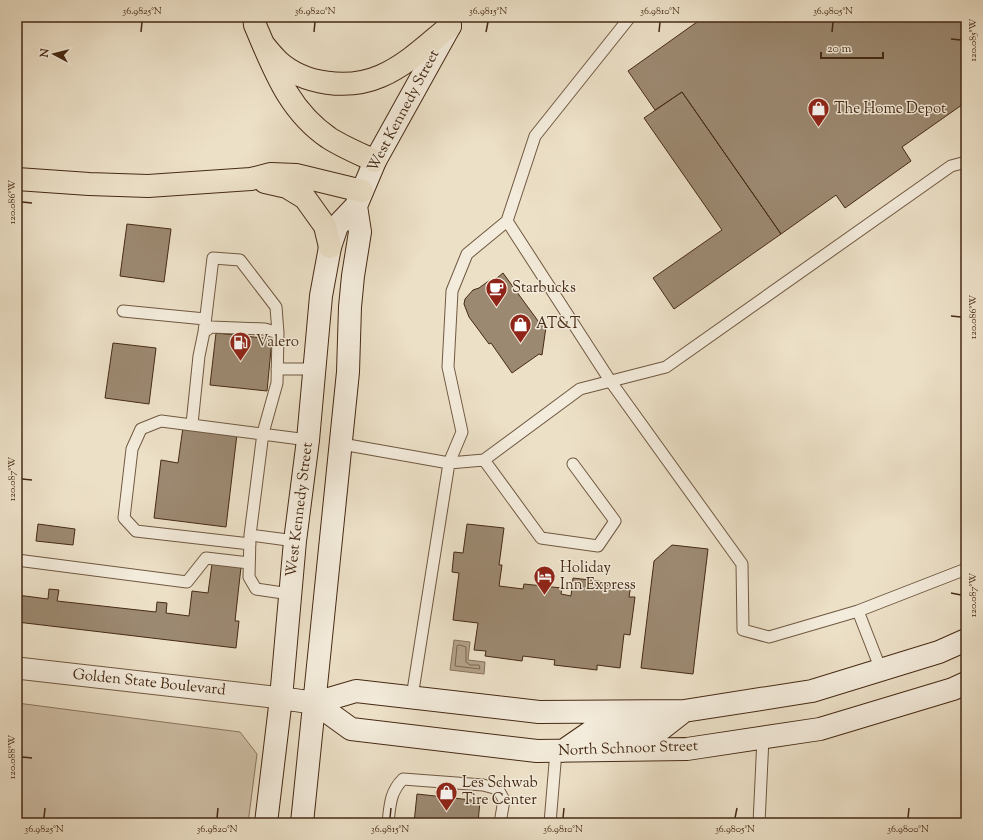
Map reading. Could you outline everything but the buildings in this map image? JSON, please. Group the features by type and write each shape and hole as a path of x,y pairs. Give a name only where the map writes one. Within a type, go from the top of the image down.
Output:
{"highway":[{"path":"254,17 282,87 296,109 310,124 330,139 375,161"},
{"path":"264,45 278,62 311,79 335,84 358,82 381,77 402,64 452,22"},
{"path":"17,179 148,186 250,179 271,174 296,175 360,198"},
{"path":"250,179 287,187 305,198 325,226 330,247"}],"street":[{"name":"West Kennedy Street","path":"266,823 281,698 295,541 308,440 321,296 330,247 337,226 360,198 375,161 452,22"},
{"path":"302,823 342,444 348,372 350,307 360,232 360,198"},
{"path":"308,440 342,444"},
{"name":"North Schnoor Street","path":"315,704 356,690 539,712 684,711 812,691 939,652 966,640"},
{"name":"Golden State Boulevard","path":"17,668 281,698"},
{"name":"North Schnoor Street","path":"281,698 315,704 351,729 537,751 687,750 820,729 953,689 966,683"},
{"path":"560,751 592,731 661,729 684,711"}],"lane":[{"path":"412,697 449,463 462,432 448,367 452,291 467,254 507,221 535,136 630,17"},
{"path":"342,444 449,463 484,460 580,389 666,367 951,166 966,162"},
{"path":"507,221 611,382 742,564 743,630 769,637 858,611 966,569"},
{"path":"192,424 199,356 204,332 213,258 240,260 276,307 278,334 277,384 263,433 250,540 249,577 256,589 290,594"},
{"path":"123,311 205,319"},
{"path":"204,332 211,327 265,329 278,334"},
{"path":"277,369 315,369"},
{"path":"295,541 250,540 136,531 124,518 132,449 141,430 161,421 308,440"},
{"path":"484,460 541,538 598,546 615,521 573,464"},
{"path":"17,560 187,582 206,558 249,563"},
{"path":"858,611 881,670"},
{"path":"759,823 763,738"},
{"path":"550,823 560,751"},
{"path":"388,823 390,798 395,787 403,779 483,785 498,789 504,800 500,823"}],"shaded area":[{"path":"17,703 240,732 257,754 248,823 17,823"}],"water":[{"path":"454,640 470,642 468,660 485,662 484,674 450,670"}],"place":[{"name":"The Home Depot","path":"818,128"},
{"name":"Starbucks","path":"497,308"},
{"name":"AT&T","path":"521,344"},
{"name":"Valero","path":"240,362"},
{"name":"Holiday Inn Express","path":"544,596"},
{"name":"Les Schwab Tire Center","path":"447,812"}]}
